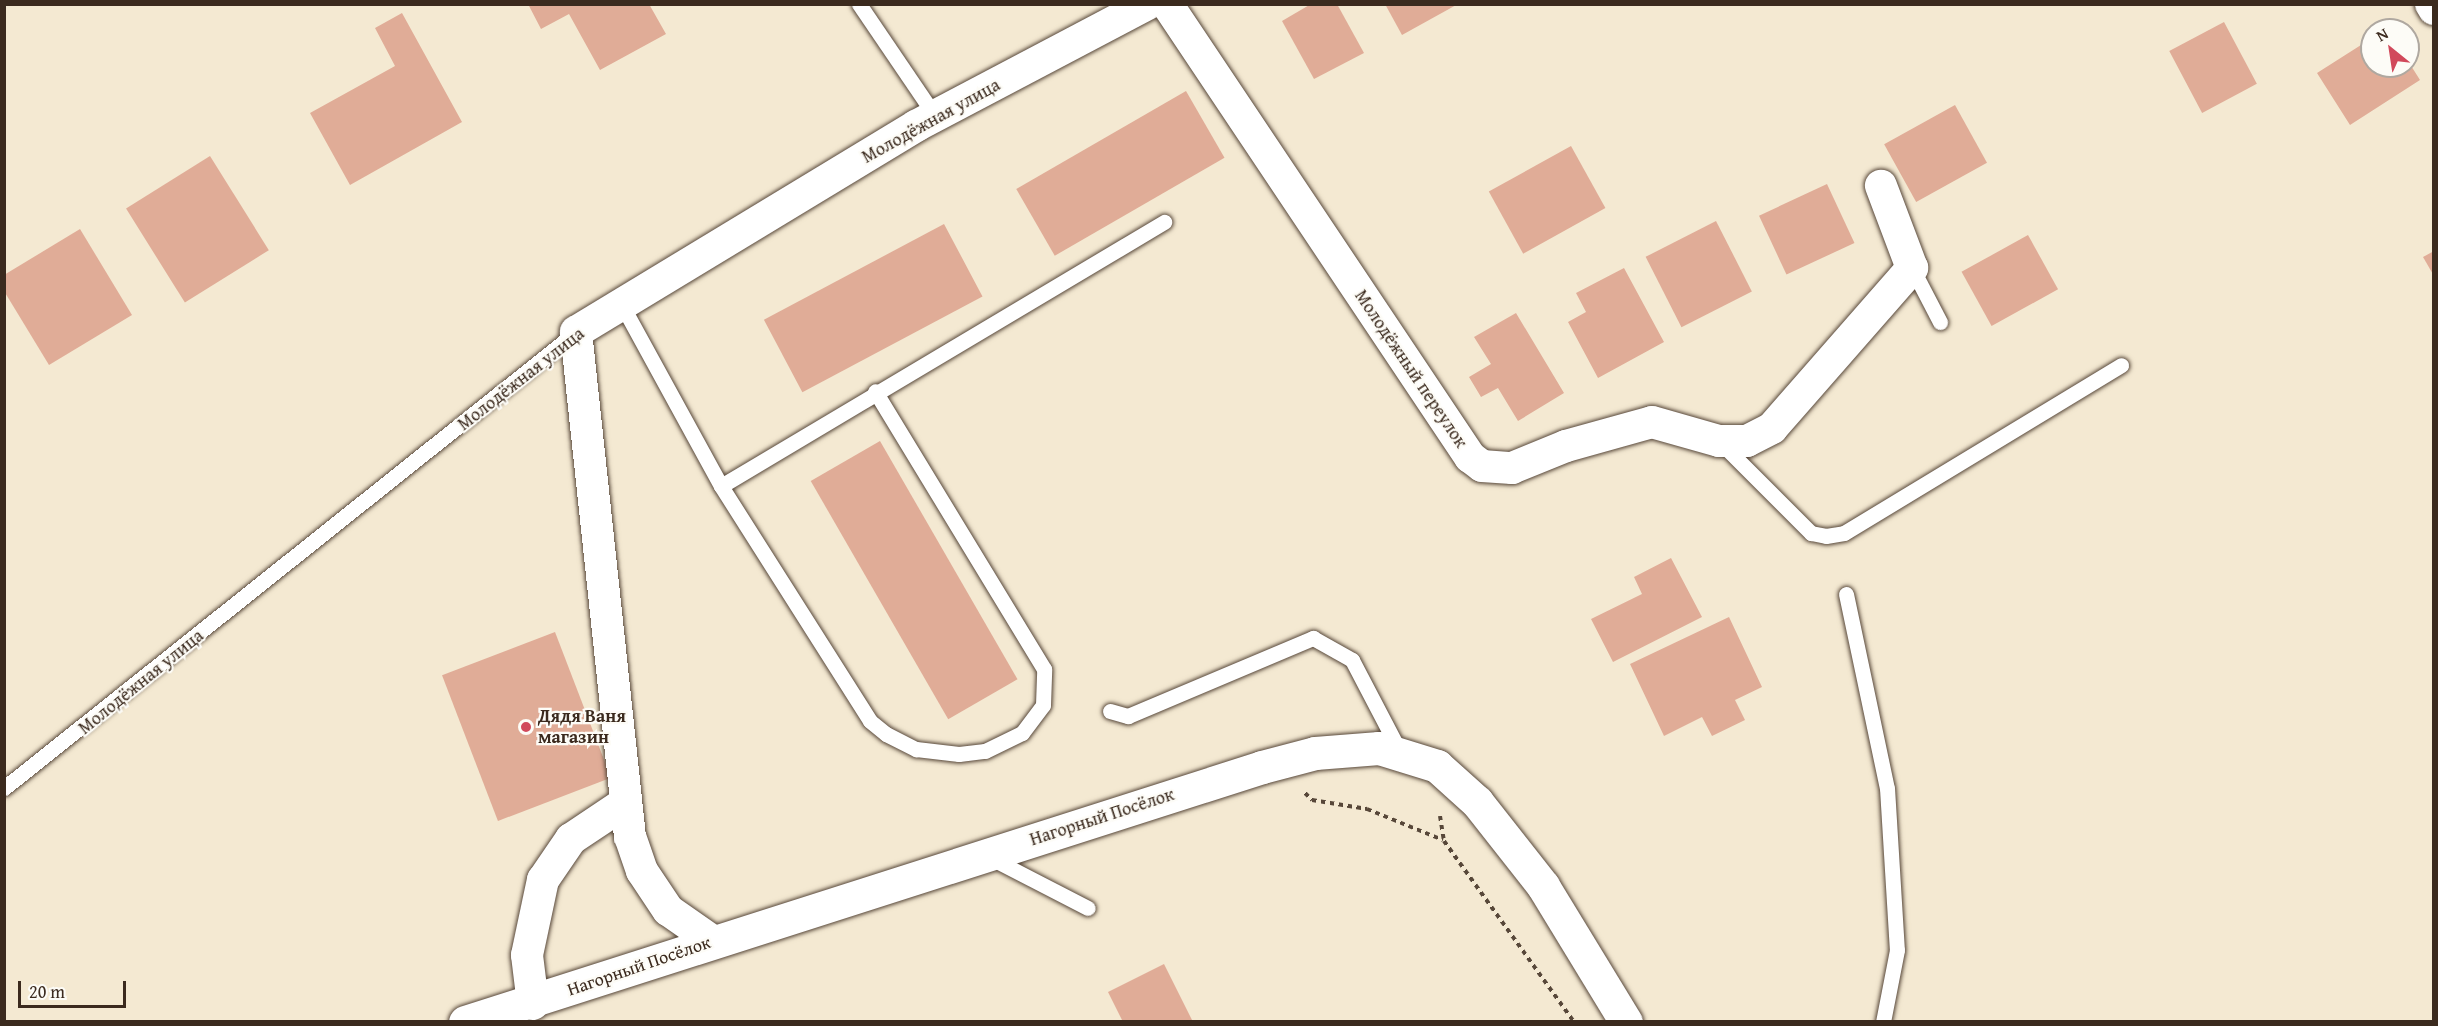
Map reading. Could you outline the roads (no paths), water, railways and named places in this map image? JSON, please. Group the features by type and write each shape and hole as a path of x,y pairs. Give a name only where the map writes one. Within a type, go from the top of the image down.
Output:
{"street":[{"name":"Молодёжная улица","path":"576,332 623,307 935,116 1147,4"},
{"name":"Молодёжный переулок","path":"1167,4 1470,458 1482,466 1512,468 1566,446 1652,422 1719,441 1747,441 1772,428 1912,268"},
{"path":"2430,4 2433,9"},
{"path":"1881,186 1912,268"},
{"path":"576,332 626,803 635,855 650,884 674,917 711,940"},
{"name":"Нагорный Посёлок","path":"465,1022 533,1004 711,940 1315,753 1400,752 1453,776 1483,809 1543,886 1626,1022"},
{"path":"533,1004 527,955 543,880 571,839 626,803"}],"lane":[{"path":"859,4 935,116"},
{"path":"721,486 875,391 1164,222"},
{"path":"1912,268 1940,322"},
{"path":"623,307 721,486 878,727 916,749 958,754 985,751 1022,733 1043,705 1044,669 875,391"},
{"name":"Молодёжная улица","path":"4,788 576,332"},
{"path":"1719,441 1811,533 1826,536 1844,533 2121,365"},
{"path":"1846,594 1887,788 1897,950 1883,1022"},
{"path":"1110,711 1128,717 1313,638 1352,660 1400,752"},
{"path":"984,855 1088,908"}],"place":[{"name":"Дядя Ваня магазин","path":"526,727"}]}
